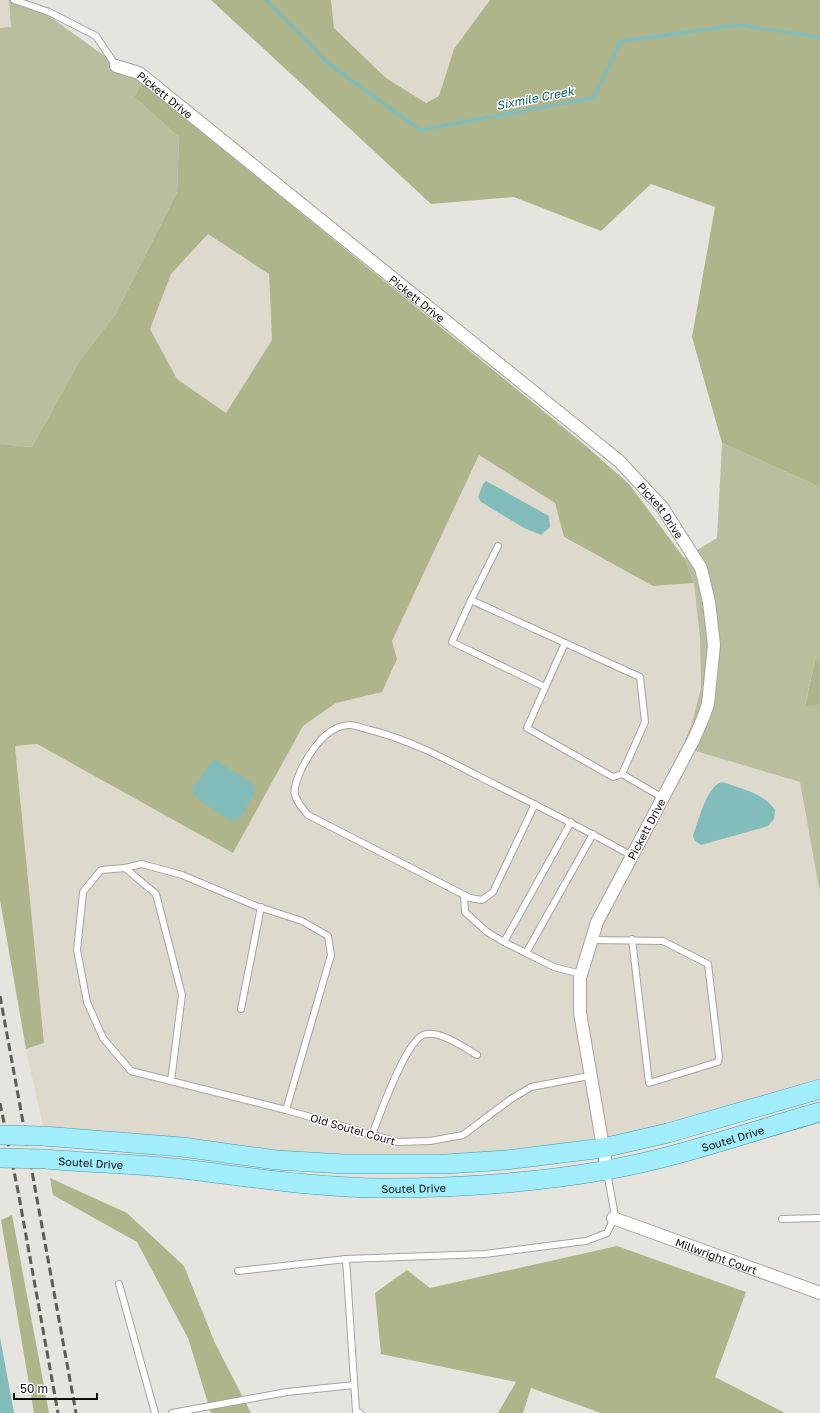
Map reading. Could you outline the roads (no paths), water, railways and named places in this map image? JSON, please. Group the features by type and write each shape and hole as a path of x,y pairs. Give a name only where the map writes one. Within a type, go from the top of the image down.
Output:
{"main road":[{"name":"Soutel Drive","path":"0,1134 182,1147 276,1160 378,1165 446,1164 491,1161 603,1148 668,1134 820,1090"},
{"name":"Soutel Drive","path":"0,1158 46,1159 182,1169 274,1182 338,1187 383,1188 506,1183 607,1170 671,1155 820,1112"}],"street":[{"name":"Pickett Drive","path":"116,66 139,73 618,461 662,507 701,568 709,602 714,645 708,704 694,738 597,922 581,974 580,1013 607,1170"},
{"name":"Millwright Court","path":"613,1218 820,1293"}],"lane":[{"path":"14,0 29,2 96,36 116,66"},
{"path":"498,546 452,642 545,687"},
{"path":"471,600 640,677 645,722 622,774 613,777 527,728 565,643"},
{"path":"535,804 493,892 482,900 464,895 308,815 295,800 294,788 303,766 322,739 334,728 350,725 388,735 432,752 571,822 632,856"},
{"path":"622,774 663,798"},
{"path":"504,942 571,822"},
{"path":"526,953 593,834"},
{"name":"Old Soutel Court","path":"286,1110 331,955 328,936 302,921 261,907 182,875 142,864 125,868 102,870 84,892 77,950 86,1002 103,1038 131,1071 286,1110 398,1142 430,1141 463,1135 511,1099 531,1087 590,1076"},
{"path":"125,868 156,894 182,995 171,1081"},
{"path":"464,895 465,912 487,932 554,967 581,974"},
{"path":"241,1010 261,907"},
{"path":"592,940 632,939 663,941 708,964 719,1058 718,1062 649,1083 632,939"},
{"path":"372,1135 389,1089 415,1041 425,1034 439,1035 477,1055"},
{"path":"238,1271 346,1259 485,1254 586,1241 607,1233 615,1216 607,1170"},
{"path":"782,1219 820,1218"},
{"path":"346,1259 356,1411 360,1413"},
{"path":"119,1284 155,1413"},
{"path":"172,1413 287,1392 354,1385"}],"water":[{"path":"486,481 549,516 550,527 541,535 524,528 481,502 478,497 483,484"},
{"path":"214,759 254,785 255,791 240,819 229,820 198,799 192,789"},
{"path":"723,782 752,792 765,799 775,810 774,819 768,826 701,845 695,841 693,836 700,813 712,789 717,784"},
{"path":"0,1337 14,1413 0,1413"}],"waterway":[{"name":"Sixmile Creek","path":"266,0 328,63 420,130 593,98 621,41 739,25 820,37"}],"railway":[{"path":"0,996 76,1413"},
{"path":"0,1103 18,1191 58,1413"}]}
